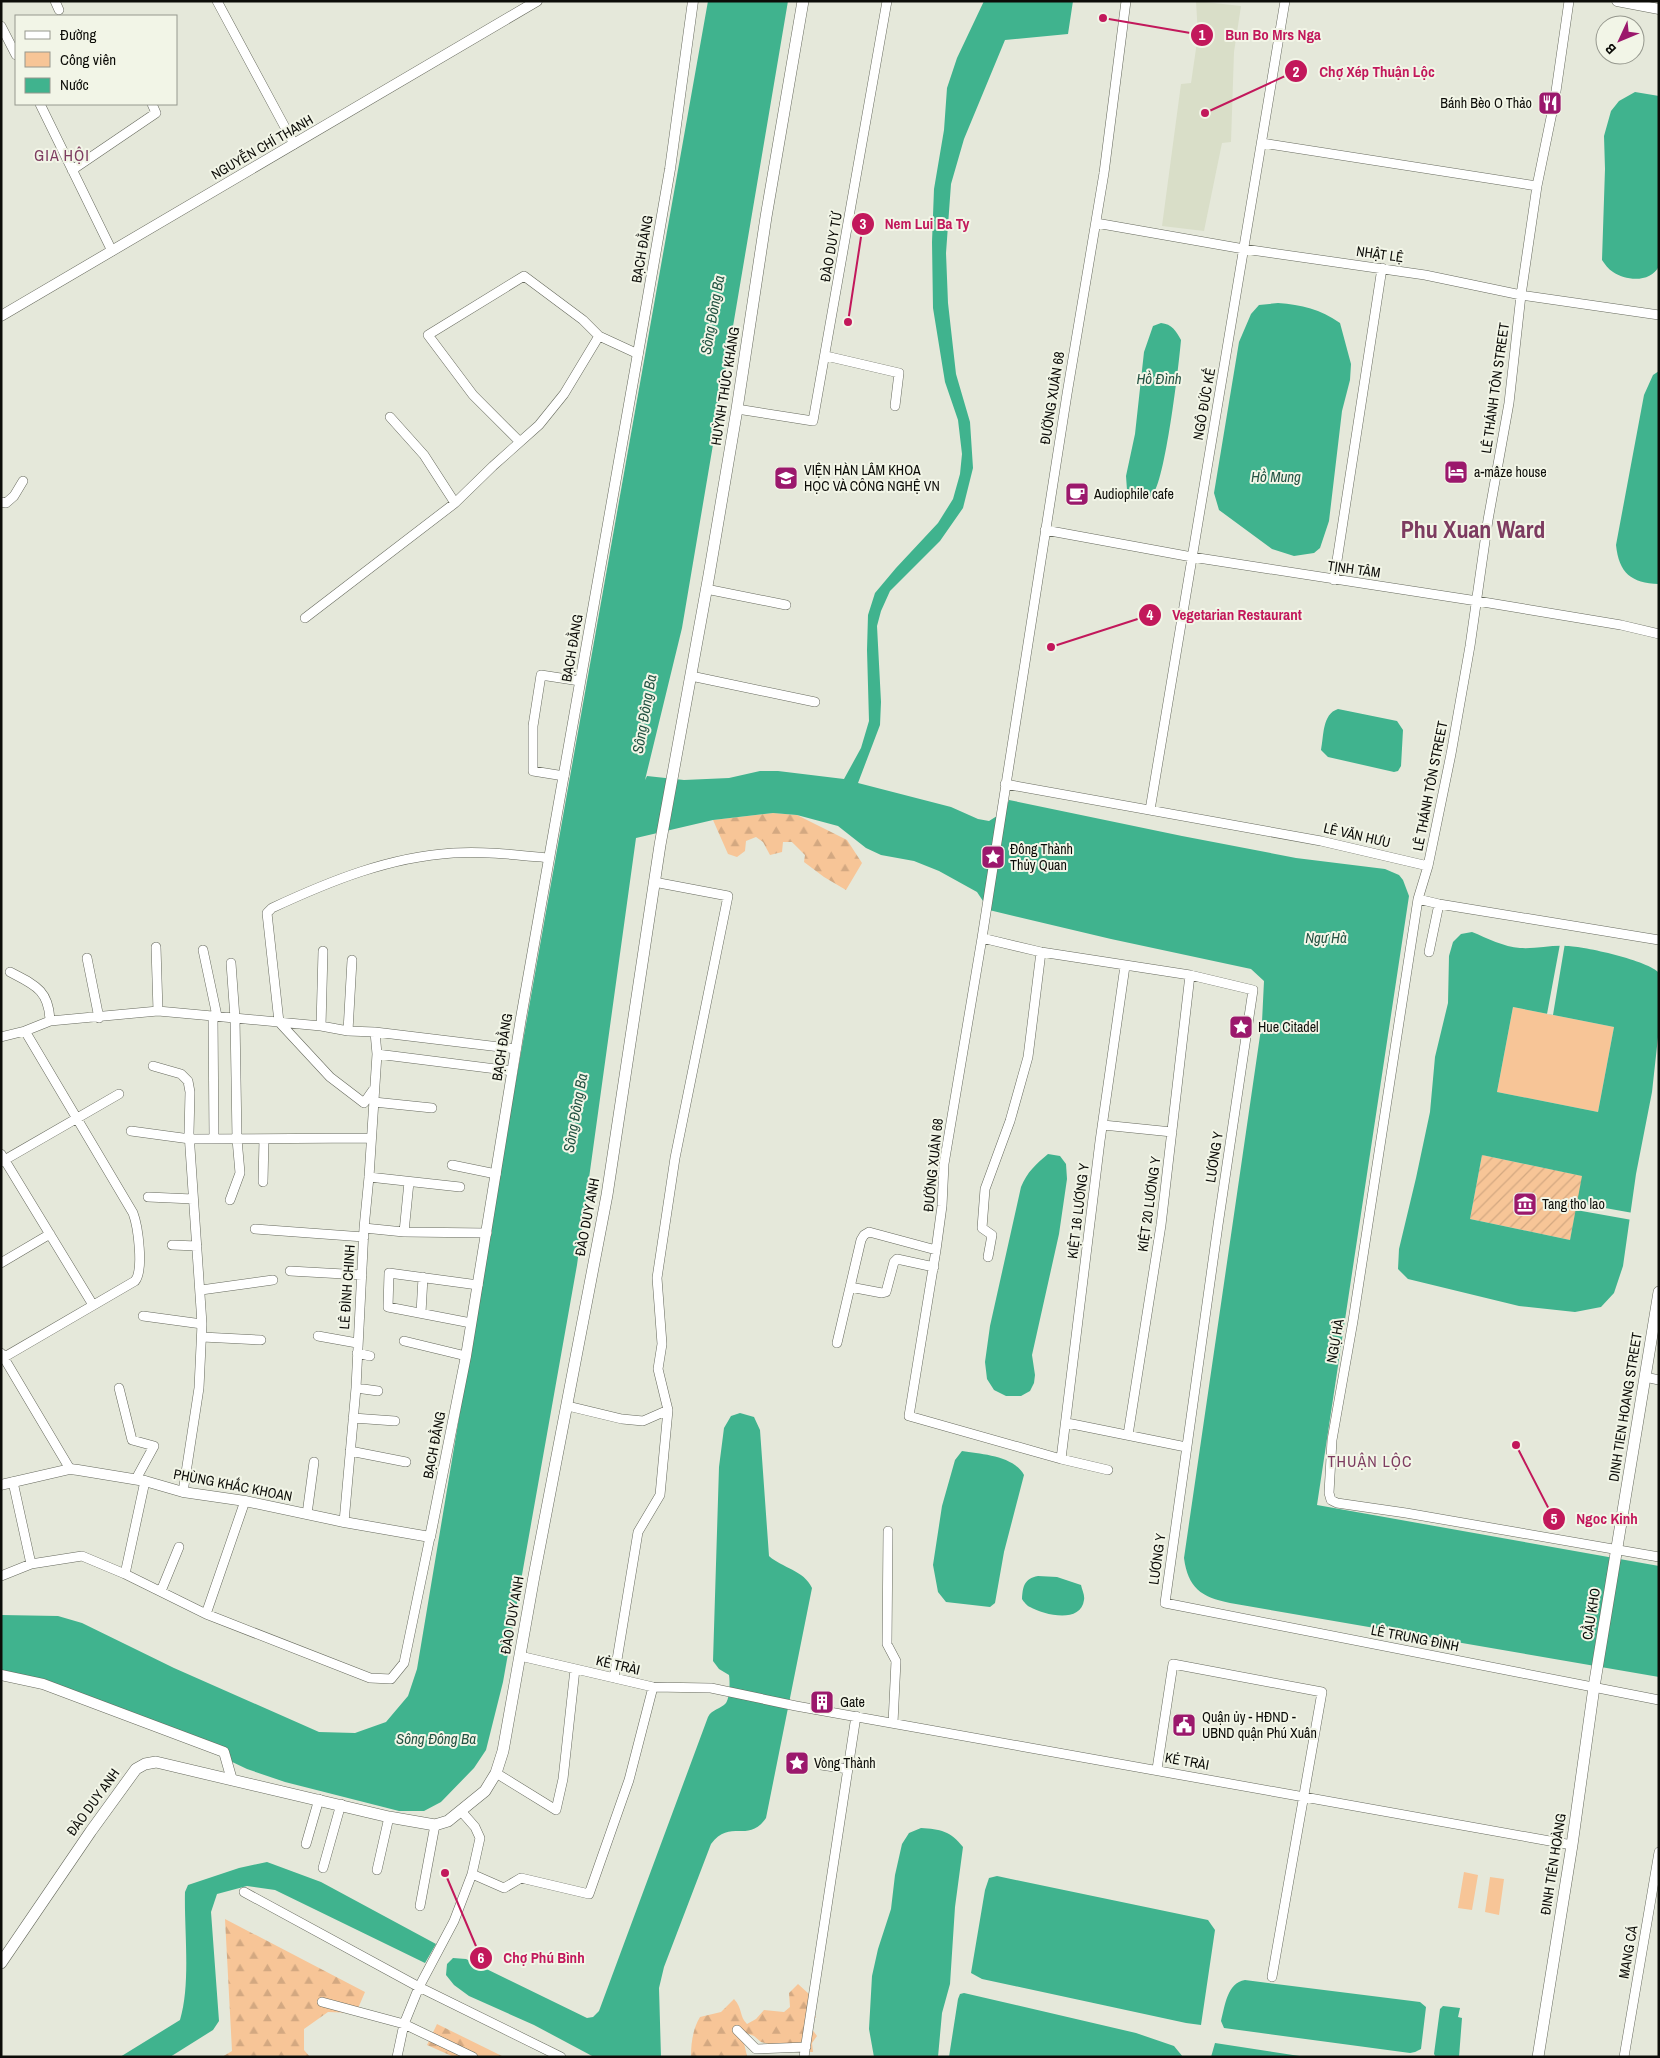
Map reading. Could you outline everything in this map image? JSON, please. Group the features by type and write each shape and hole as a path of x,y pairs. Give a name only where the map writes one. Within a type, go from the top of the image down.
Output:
{"main road":[{"name":"HUỲNH THÚC KHÁNG","path":"660,845 737,409 766,217 803,1"},
{"name":"ĐÀO DUY ANH","path":"1,1963 136,1768 145,1764 156,1762 389,1816 435,1824 448,1821 485,1790 496,1773 503,1751 609,1185 660,845"},
{"name":"DINH TIEN HOANG STREET","path":"1616,1554 1659,1292"},
{"name":"CẦU KHO","path":"1596,1676 1616,1554"},
{"name":"ĐINH TIÊN HOÀNG","path":"1538,2057 1572,1844 1596,1676"}],"street":[{"path":"217,1 294,144"},
{"name":"NGUYỄN CHÍ THANH","path":"1,316 537,1"},
{"name":"BẠCH ĐẰNG","path":"1,1576 31,1564 82,1556 125,1574 206,1614 370,1678 391,1679 404,1663 466,1356 512,1071 670,169 693,1"},
{"name":"ĐÀO DUY TỪ","path":"737,409 813,421 826,356 887,1"},
{"name":"ĐƯỜNG XUÂN 68","path":"1062,1459 908,1416 934,1267 942,1206 944,1164 1096,223 1126,1"},
{"name":"NGÔ ĐỨC KẾ","path":"1150,810 1285,1"},
{"name":"LÊ THÁNH TÔN STREET","path":"1428,866 1451,754 1477,601 1488,520 1509,402 1521,295 1538,186 1555,98 1569,1"},
{"path":"1617,1 1659,8"},
{"path":"1,26 15,53"},
{"path":"40,105 112,251"},
{"path":"72,170 156,113 152,105"},
{"path":"1262,142 1538,186"},
{"name":"NHẬT LỆ","path":"1096,223 1244,249 1425,274 1521,295 1659,315"},
{"path":"1334,580 1382,268"},
{"path":"520,442 473,395 428,335 524,276 583,320 599,336 638,354"},
{"path":"305,618 455,503 539,425 564,394 599,336"},
{"path":"826,356 899,373 895,406"},
{"path":"390,417 424,455 455,503"},
{"path":"1,502 6,503 14,496 23,481"},
{"name":"TỊNH TÂM","path":"1045,530 1192,558 1477,601 1621,625 1659,634"},
{"path":"706,589 786,605"},
{"path":"564,776 533,771 532,726 541,675 580,681"},
{"path":"691,676 815,702"},
{"name":"LÊ VĂN HƯU","path":"1005,784 1321,841 1428,866"},
{"path":"373,1090 364,1103 330,1077 278,1022 273,952 267,913 272,908 353,874 419,857 455,853 549,858"},
{"path":"1428,866 1418,899 1659,940"},
{"path":"614,1678 638,1532 660,1495 668,1410 658,1369 662,1344 657,1278 675,1158 728,896 654,882"},
{"name":"NGỰ HÀ","path":"1418,899 1353,1321 1332,1440 1329,1493 1331,1500 1337,1503 1406,1513 1616,1554"},
{"path":"1429,952 1439,904"},
{"name":"LƯƠNG Y","path":"982,938 1041,952 1190,975 1253,990 1186,1447 1166,1603"},
{"path":"156,947 158,1011"},
{"path":"203,950 215,1016 214,1139"},
{"path":"320,1026 324,951"},
{"path":"988,1257 992,1235 982,1228 985,1189 1010,1121 1028,1057 1041,952"},
{"path":"87,958 99,1018"},
{"path":"348,1031 352,960"},
{"path":"230,962 235,1018 237,1139 240,1173 230,1200"},
{"name":"KIỆT 16 LƯƠNG Y","path":"1062,1459 1102,1125 1125,966"},
{"path":"10,972 39,988 50,1007 50,1021"},
{"name":"KIỆT 20 LƯƠNG Y","path":"1128,1435 1161,1225 1190,975"},
{"path":"1,1037 25,1031 50,1021 99,1018 158,1011 320,1026 348,1031 376,1032 516,1049"},
{"path":"25,1031 133,1213 136,1224 140,1267 135,1281 2,1357 70,1470"},
{"name":"LÊ ĐÌNH CHINH","path":"344,1522 356,1388 364,1232 370,1177 373,1090 377,1054 376,1032"},
{"path":"377,1054 512,1071"},
{"path":"153,1066 181,1074 188,1081 190,1092 190,1140 201,1290 202,1337 199,1388 183,1492"},
{"path":"93,1305 2,1159 120,1094"},
{"path":"374,1102 432,1108"},
{"path":"1102,1125 1172,1132"},
{"path":"131,1131 190,1140 371,1138"},
{"path":"263,1182 264,1139"},
{"path":"452,1164 496,1174"},
{"path":"370,1177 460,1187"},
{"path":"404,1232 409,1182"},
{"path":"148,1197 193,1199"},
{"path":"255,1229 487,1234"},
{"path":"837,1343 861,1240 868,1232 936,1250"},
{"path":"1,1262 50,1234"},
{"path":"172,1245 197,1246"},
{"path":"850,1286 882,1293 886,1292 894,1262 897,1260 934,1267"},
{"path":"290,1271 362,1276"},
{"path":"471,1323 388,1307 389,1272 478,1285"},
{"path":"421,1313 423,1277"},
{"path":"201,1290 273,1280"},
{"path":"143,1316 202,1324"},
{"path":"318,1336 357,1343"},
{"path":"202,1337 261,1340"},
{"path":"404,1341 466,1356"},
{"path":"357,1353 370,1356"},
{"path":"1645,1377 1659,1380"},
{"path":"119,1388 132,1440 154,1446 140,1480 125,1574"},
{"path":"356,1388 378,1391"},
{"path":"568,1406 622,1419 643,1421 668,1410"},
{"path":"353,1418 395,1421"},
{"path":"1067,1424 1186,1447"},
{"path":"350,1451 406,1462"},
{"path":"1062,1459 1108,1470"},
{"path":"308,1514 314,1462"},
{"name":"PHÙNG KHẮC KHOAN","path":"1,1485 70,1470 140,1480 183,1492 245,1501 344,1522 430,1537"},
{"path":"13,1482 31,1564"},
{"path":"206,1614 245,1501"},
{"path":"888,1531 887,1644 896,1662 893,1723"},
{"path":"161,1591 179,1547"},
{"path":"1616,1554 1659,1557"},
{"name":"LÊ TRUNG ĐÌNH","path":"1166,1603 1659,1700"},
{"name":"KẺ TRÀI","path":"520,1656 652,1687 711,1688 796,1706 1572,1844"},
{"path":"1157,1769 1173,1664 1322,1692 1272,1977"},
{"path":"496,1773 556,1810 563,1778 575,1669"},
{"path":"1,1676 43,1684 224,1752 232,1780"},
{"path":"472,1874 504,1888 521,1878 589,1894 629,1780 652,1687"},
{"path":"804,2057 856,1716"},
{"path":"821,1765 848,1769"},
{"path":"306,1844 319,1799"},
{"path":"323,1868 341,1804"},
{"path":"397,2057 404,2024 420,1987 454,1921 472,1874 480,1838 475,1827 461,1810"},
{"path":"376,1870 389,1816"},
{"path":"420,1906 435,1824"},
{"name":"MANG CÁ","path":"1624,2057 1659,1852"},
{"path":"244,1892 420,1987 561,2057"},
{"path":"322,2002 404,2024 473,2057"},
{"path":"737,2030 756,2048 806,2046"}],"shaded area":[{"path":"1196,1 1241,6 1234,52 1231,142 1222,143 1204,231 1162,226 1181,84 1191,83 1198,35"}],"green space":[{"path":"773,813 797,815 847,840 862,863 846,890 804,862 805,855 792,842 783,842 782,852 770,855 763,842 756,837 746,841 745,851 737,857 728,854 713,820"},
{"path":"1513,1007 1614,1027 1598,1112 1497,1092"},
{"path":"1482,1155 1583,1176 1570,1240 1470,1219"},
{"path":"1464,1872 1478,1875 1472,1910 1458,1908"},
{"path":"1490,1877 1504,1879 1499,1915 1485,1912"},
{"path":"225,1919 365,1992 356,2013 328,2012 304,2029 304,2050 310,2057 222,2057 232,2051"},
{"path":"798,1984 809,1994 815,2003 809,2009 816,2017 809,2025 817,2036 812,2043 813,2052 800,2052 761,2042 754,2036 746,2033 743,2039 747,2056 763,2057 691,2057 693,2036 700,2017 721,2012 734,1999 747,2024 756,2019 764,2010 784,2012 790,2007 789,1993"},
{"path":"437,2024 504,2057 454,2057 427,2045"}],"water":[{"path":"708,1 788,1 682,628 645,780 647,776 684,780 729,778 760,771 778,771 844,779 861,748 869,721 868,615 875,593 938,523 953,499 960,474 962,454 958,420 945,382 933,308 932,242 934,189 944,130 947,88 957,58 984,1 1073,1 1068,34 1005,40 964,139 951,184 946,253 948,303 956,374 970,422 973,468 963,508 940,541 890,591 881,611 877,626 881,702 880,725 858,783 951,807 978,819 989,821 1005,811 1009,800 1296,858 1385,869 1399,875 1409,896 1317,1505 1659,1566 1659,1677 1230,1603 1211,1598 1198,1590 1189,1577 1184,1558 1262,1022 1264,981 1251,969 989,910 977,892 939,871 914,861 881,855 866,848 838,826 797,815 773,813 713,820 636,838 577,1265 503,1682 486,1750 474,1768 441,1802 424,1811 399,1811 285,1782 247,1769 146,1721 1,1673 1,1615 58,1616 82,1623 174,1668 319,1732 355,1733 386,1722 408,1696 417,1669 507,1131"},
{"path":"1635,92 1659,96 1659,266 1655,272 1644,278 1631,279 1618,275 1602,260 1605,169 1604,136 1611,111 1619,101"},
{"name":"Hồ Mung","path":"1278,303 1310,308 1340,323 1351,364 1350,380 1342,411 1329,521 1320,548 1314,553 1294,556 1272,549 1219,510 1214,493 1239,342 1251,314 1259,305"},
{"name":"Hồ Đình","path":"1161,323 1171,326 1181,340 1171,422 1157,486 1148,498 1135,500 1127,490 1126,476 1135,434 1144,352 1153,326"},
{"path":"1659,371 1659,584 1634,579 1628,575 1620,563 1616,545 1644,395 1653,375"},
{"path":"1338,709 1397,721 1403,730 1401,766 1398,771 1394,772 1328,757 1321,750 1326,720"},
{"path":"1472,932 1502,944 1520,948 1561,946 1587,949 1630,959 1653,968 1659,973 1659,1028 1652,1092 1636,1174 1623,1266 1614,1293 1601,1307 1575,1312 1519,1306 1408,1279 1398,1269 1399,1249 1430,1112 1435,1057 1448,1003 1449,956 1453,942 1461,934","holes":["1513,1007 1614,1027 1598,1112 1497,1092","1482,1155 1582,1176 1570,1240 1470,1219"]},
{"path":"1048,1154 1060,1156 1066,1164 1067,1179 1059,1234 1032,1355 1035,1375 1034,1383 1030,1391 1021,1396 1006,1396 994,1390 987,1379 985,1362 990,1326 1021,1187 1032,1169"},
{"path":"740,1413 754,1417 760,1430 769,1556 804,1577 812,1588 766,1818 759,1826 752,1829 732,1831 718,1836 711,1844 664,1967 659,1988 661,2057 594,2057 534,2025 469,1996 454,1985 446,1975 447,1964 453,1958 466,1959 587,2018 593,2017 599,2011 708,1717 726,1703 728,1697 729,1675 719,1669 713,1661 719,1467 724,1428 731,1416"},
{"path":"962,1451 1005,1460 1013,1464 1024,1475 1004,1552 995,1603 990,1607 946,1602 938,1592 933,1565 942,1506 955,1460"},
{"path":"1038,1576 1057,1577 1081,1585 1084,1598 1081,1608 1069,1615 1061,1616 1044,1613 1028,1606 1022,1599 1025,1584 1030,1579"},
{"path":"921,1828 945,1832 954,1837 963,1847 955,1907 950,1984 942,2013 938,2057 874,2057 869,2029 872,1976 878,1949 891,1909 895,1875 902,1844 909,1833"},
{"path":"267,1862 321,1882 436,1944 425,1963 275,1890 247,1886 217,1894 211,1912 219,2021 213,2030 170,2057 120,2057 180,2020 186,1974 185,1892 188,1885 239,1868"},
{"path":"997,1876 1208,1920 1215,1930 1201,2025 982,1979 971,1973 985,1890 989,1878"},
{"path":"1245,1980 1420,2002 1426,2007 1421,2049 1410,2053 1224,2028 1221,2021 1228,1996 1234,1986"},
{"path":"964,1993 1136,2033 1174,2046 1183,2057 949,2057 958,1999 960,1994"},
{"path":"1443,2006 1460,2008 1458,2017 1462,2018 1459,2057 1436,2057 1434,2054 1440,2009"},
{"path":"1215,2043 1306,2057 1211,2057"}],"pier":[{"path":"1565,943 1553,1015 1547,1014 1560,944"},
{"path":"1577,1203 1633,1213 1632,1220 1576,1210"}],"place":[{"name":"Bun Bo Mrs Nga","path":"1103,18"},
{"name":"Bánh Bèo O Thảo","path":"1550,103"},
{"name":"Chợ Xép Thuận Lộc","path":"1205,113"},
{"name":"Nem Lui Ba Ty","path":"848,322"},
{"name":"a-mâze house","path":"1456,472"},
{"name":"VIỆN HÀN LÂM KHOA HỌC VÀ CÔNG NGHỆ VN","path":"786,478"},
{"name":"Audiophile cafe","path":"1077,494"},
{"name":"Vegetarian Restaurant","path":"1051,647"},
{"name":"Đông Thành Thủy Quan","path":"993,857"},
{"name":"Hue Citadel","path":"1241,1027"},
{"name":"Tang tho lao","path":"1525,1204"},
{"name":"Ngoc Kinh","path":"1516,1445"},
{"name":"Gate","path":"822,1702"},
{"name":"Quận ủy - HĐND - UBND quận Phú Xuân","path":"1184,1725"},
{"name":"Vòng Thành","path":"797,1763"},
{"name":"Chợ Phú Bình","path":"445,1873"}],"district":[{"name":"GIA HỘI","path":"62,155"},
{"name":"Phu Xuan Ward","path":"1473,529"},
{"name":"THUẬN LỘC","path":"1370,1461"}],"water label":[{"name":"Sông Đông Ba","path":"712,315"},
{"name":"Sông Đông Ba","path":"644,714"},
{"name":"Ngự Hà","path":"1326,937"},
{"name":"Sông Đông Ba","path":"575,1113"},
{"name":"Sông Đông Ba","path":"436,1738"}]}
